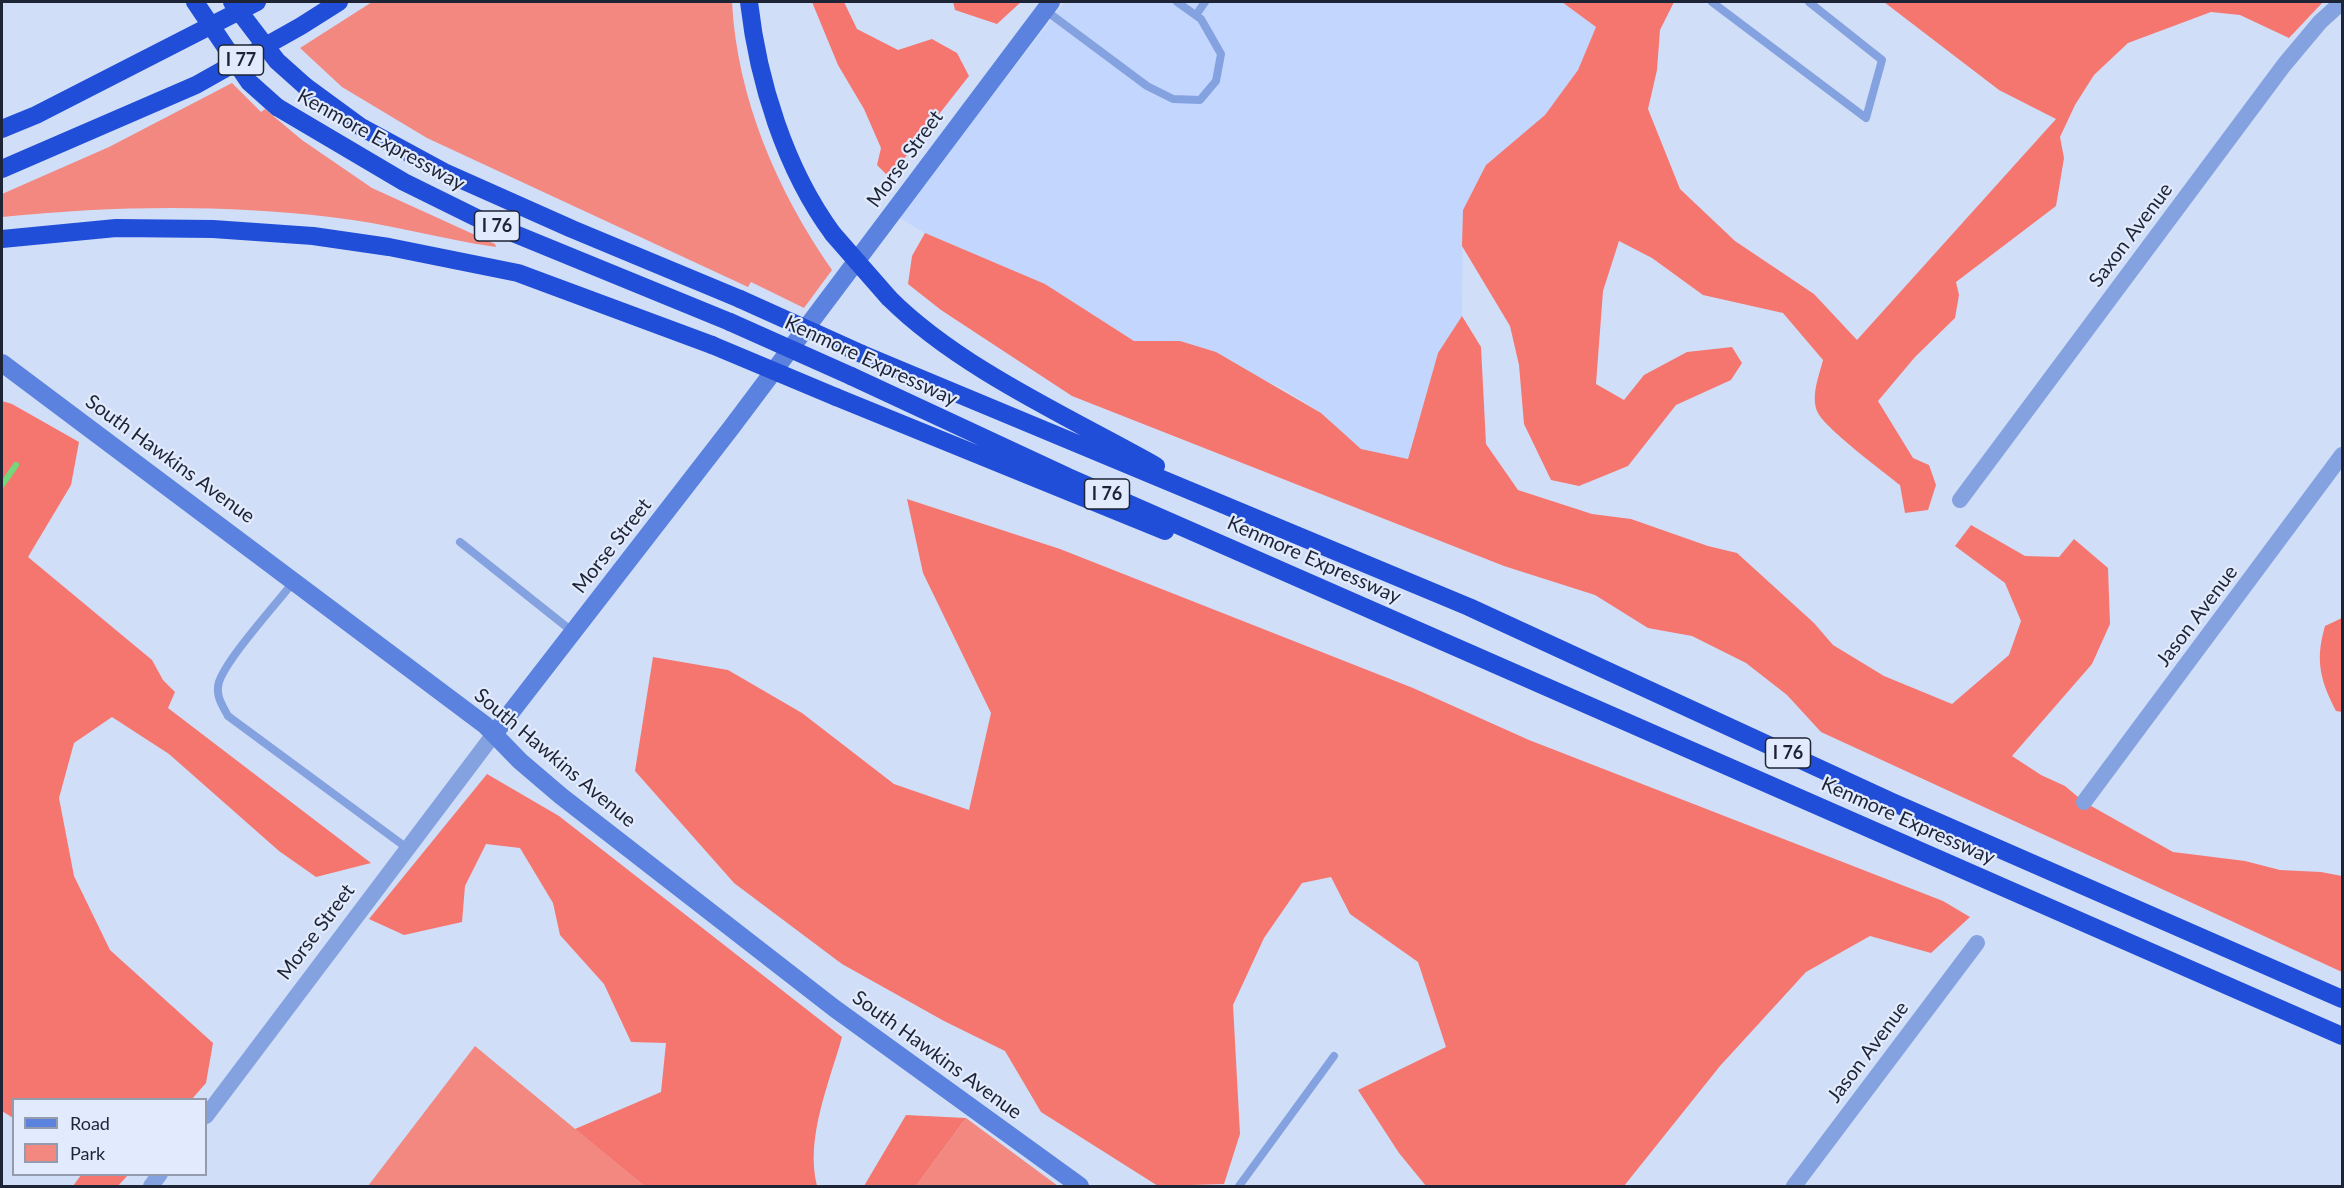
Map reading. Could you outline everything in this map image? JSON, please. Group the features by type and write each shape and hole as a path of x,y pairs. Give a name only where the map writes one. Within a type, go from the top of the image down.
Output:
{"highway":[{"name":"Kenmore Expressway","path":"195,2 249,82 277,107 404,182 482,220 730,322 1068,477 2343,1036"},
{"path":"232,2 277,61 305,86 361,127 444,172 862,354 1233,509"},
{"name":"I 77","path":"2,129 47,110 257,2"},
{"name":"I 77","path":"2,169 196,85 339,2"},
{"name":"I 76","path":"749,2 753,35 776,121 802,182 820,217 832,234 889,298 911,320 989,373 1233,509"},
{"path":"2,239 116,228 190,228 313,236 388,247 518,273 712,345 1141,523 1365,607"},
{"name":"Kenmore Expressway","path":"1233,509 1468,607 1892,802 2343,999"}],"street":[{"name":"Saxon Avenue","path":"1960,500 2284,65 2320,22 2342,2"},
{"name":"Morse Street","path":"207,1115 407,848 868,247 1048,6"},
{"name":"South Hawkins Avenue","path":"2,363 295,580 494,734 520,762 561,796 834,1008 1080,1186"},
{"name":"Jason Avenue","path":"2084,802 2343,455"},
{"name":"Jason Avenue","path":"1794,1186 1977,943"}],"lane":[{"path":"1048,6 1147,86 1173,99 1200,100 1216,81 1221,54 1201,19 1177,2"},
{"path":"1196,15 1205,2"},
{"path":"1712,2 1866,118 1882,60 1809,2"},
{"path":"460,542 573,632"},
{"path":"295,580 232,661 219,681 218,698 228,716 407,848"},
{"path":"1239,1186 1334,1056"}],"shaded area":[{"path":"812,2 844,2 857,29 898,50 932,39 957,53 969,76 903,160 886,174 877,165 881,148 864,109 838,65"},
{"path":"953,2 1021,2 997,24 955,10"},
{"path":"1065,2 1562,2 1596,27 1578,70 1545,115 1486,165 1463,210 1462,316 1438,353 1408,459 1361,449 1321,413 1284,389 1180,341 1134,341 1045,284 925,233 898,217"},
{"path":"1562,2 1674,2 1660,30 1657,70 1648,109 1680,189 1735,241 1814,294 1857,340 2056,119 1999,90 1884,2 2323,2 2289,38 2240,15 2211,12 2128,43 2094,75 2075,105 2060,137 2064,158 2056,206 1956,282 1959,295 1955,318 1915,357 1878,401 1913,458 1929,465 1936,485 1928,510 1905,513 1900,485 1842,438 1817,411 1815,392 1823,360 1783,313 1703,295 1652,258 1619,241 1603,291 1596,384 1624,400 1644,375 1687,352 1732,347 1742,363 1731,380 1676,405 1628,466 1579,486 1551,480 1524,424 1519,365 1510,326 1462,246 1463,210 1486,165 1545,115 1578,70 1596,27"},
{"path":"925,233 1045,284 1134,341 1180,341 1216,352 1321,413 1361,449 1408,459 1438,353 1462,316 1481,347 1486,444 1518,490 1592,514 1631,519 1708,546 1737,553 1814,623 1833,645 1884,676 1952,704 2009,655 2021,621 2005,583 1955,546 1971,525 2025,556 2059,557 2074,539 2108,568 2110,624 2092,664 2012,756 2041,775 2065,786 2084,802 2173,852 2245,861 2280,870 2321,872 2342,876 2342,972 1821,732 1787,695 1746,663 1692,636 1648,628 1595,595 1504,566 1072,396 941,310 908,284 912,256"},
{"path":"2,401 12,404 79,442 71,485 28,557 152,660 163,680 175,692 168,708 371,863 316,877 279,851 169,754 112,717 74,743 59,798 74,876 110,950 213,1043 206,1083 193,1098 12,1098 12,1117 2,1111"},
{"path":"907,499 1060,549 1413,688 1529,740 1943,901 1970,917 1931,953 1870,936 1806,972 1720,1066 1624,1186 1426,1186 1399,1153 1358,1090 1446,1047 1418,962 1350,914 1331,877 1302,883 1264,938 1233,1005 1240,1134 1224,1184 1158,1186 1041,1112 1005,1051 944,1021 842,964 734,883 635,771 653,657 728,670 802,713 894,784 969,810 991,713 923,573"},
{"path":"2342,618 2342,712 2336,711 2323,679 2320,649 2325,626"},
{"path":"487,774 559,816 842,1037 816,1130 814,1168 817,1186 644,1186 575,1129 661,1092 666,1043 631,1042 604,984 560,935 553,903 520,848 486,844 465,886 462,922 404,935 369,919"},
{"path":"906,1115 966,1118 916,1186 864,1186"},
{"path":"80,1176 127,1176 118,1186 73,1186"}],"green space":[{"path":"372,2 732,2 735,38 742,73 763,142 794,208 832,270 804,308 751,282 748,287 427,138 342,87 300,48"},
{"path":"232,83 261,112 265,109 302,140 372,188 495,244 496,247 351,220 248,210 125,209 2,217 2,194 109,147"},
{"path":"475,1046 644,1186 368,1186"},
{"path":"966,1118 1058,1186 916,1186"}],"waterway":[{"path":"2,485 16,465"}]}
